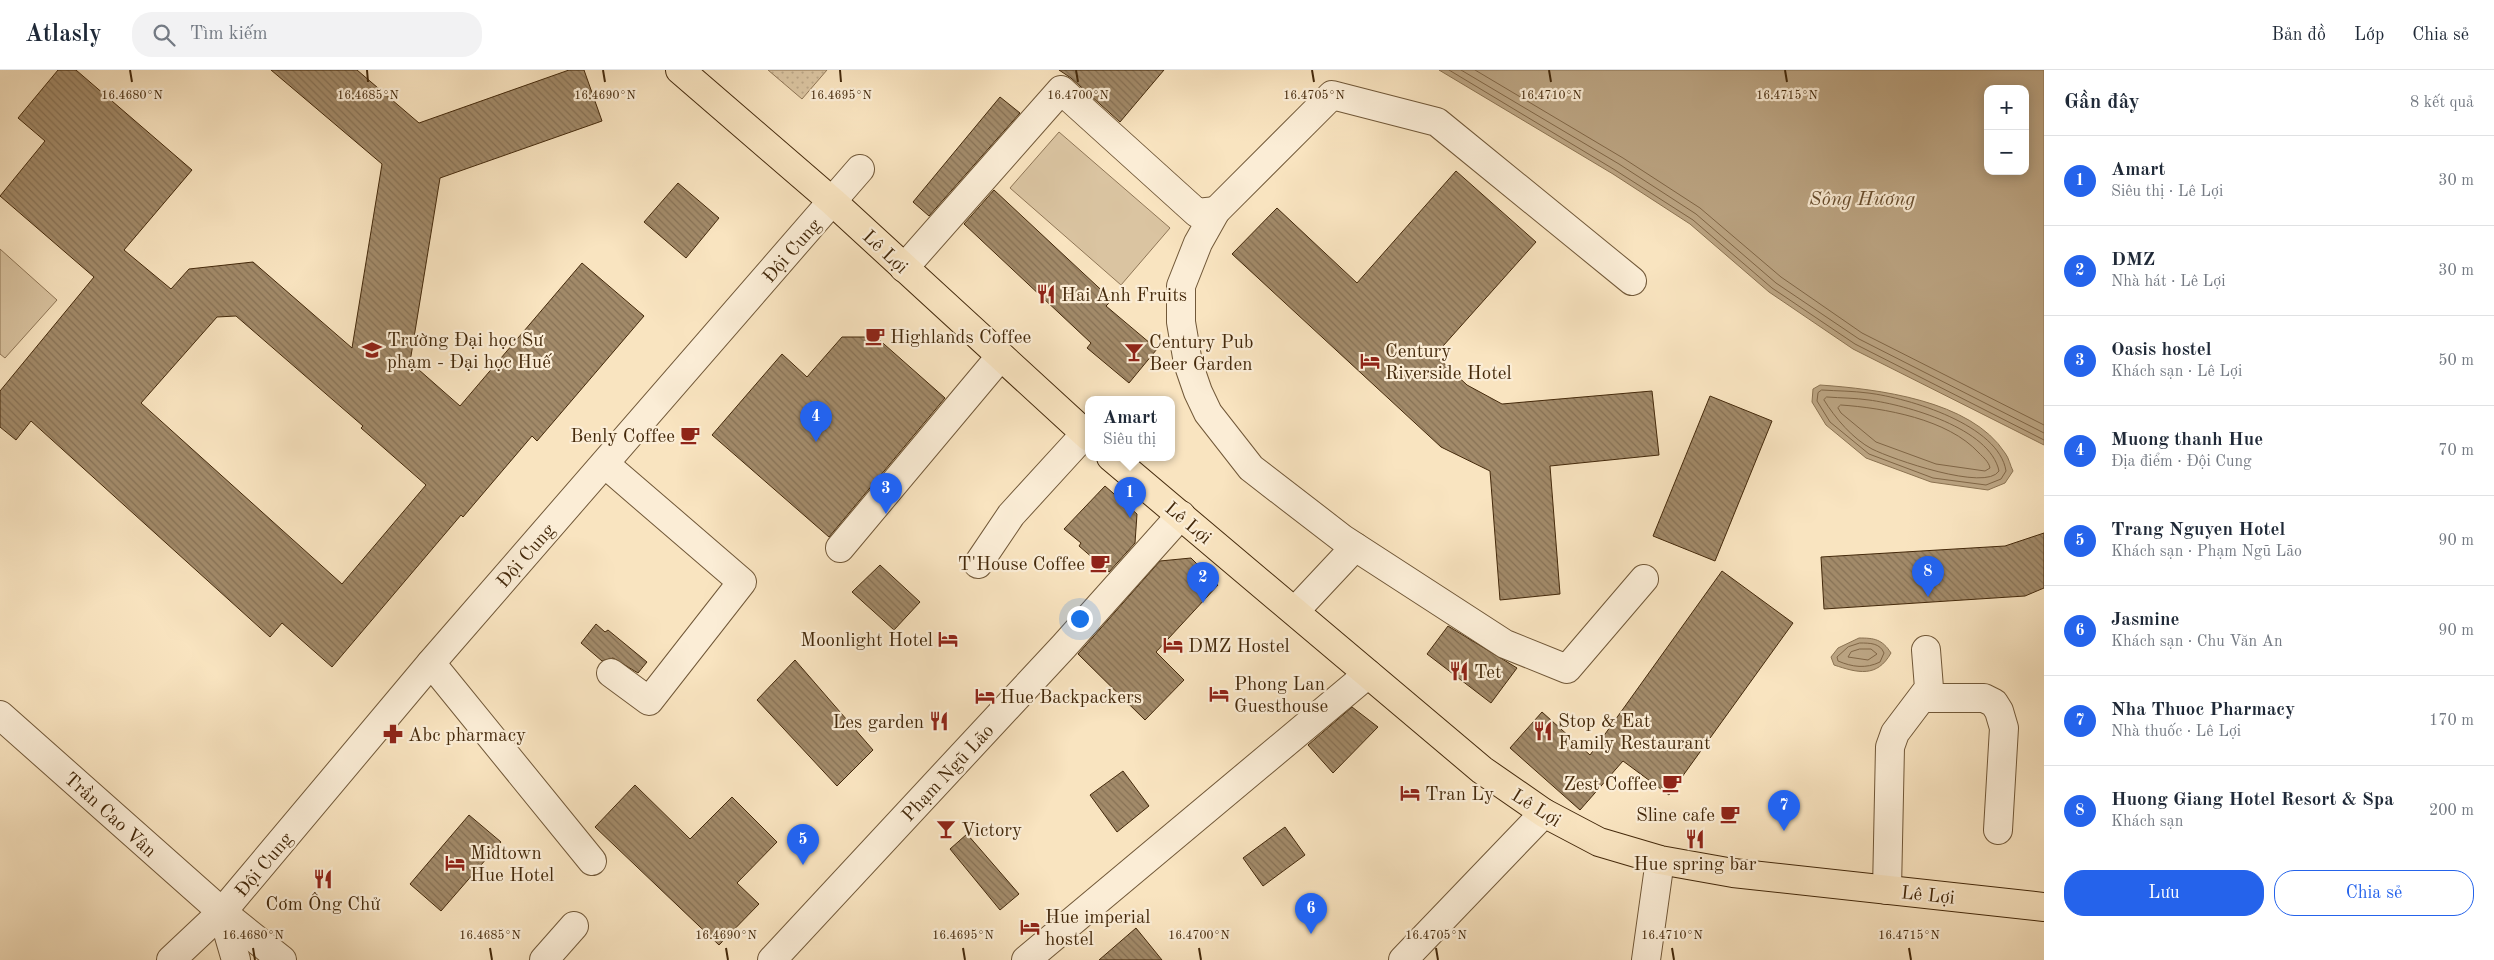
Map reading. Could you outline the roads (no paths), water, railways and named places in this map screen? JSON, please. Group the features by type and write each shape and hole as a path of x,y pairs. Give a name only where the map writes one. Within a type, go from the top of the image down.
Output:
{"main road":[{"name":"Lê Lợi","path":"680,70 832,202 1085,434"},
{"name":"Lê Lợi","path":"1117,461 1482,770 1544,813 1599,842 1660,860 1733,873 2044,907"}],"street":[{"path":"904,268 1061,90 1197,213 1216,211"},
{"path":"1632,281 1437,122 1332,95 1216,211 1198,243 1181,286 1181,322 1188,363 1208,413 1251,468 1355,547 1505,644 1567,669 1644,578"},
{"name":"Đội Cung","path":"171,960 222,912 430,663 606,464 860,169"},
{"path":"840,548 1000,357"},
{"path":"978,564 1011,515 1085,438"},
{"path":"606,464 742,582 649,701 611,674"},
{"name":"Phạm Ngũ Lão","path":"772,960 1064,646 1181,515"},
{"path":"1295,611 1355,547"},
{"path":"1888,890 1891,741 1924,698 1929,684 1926,650"},
{"path":"430,663 592,861"},
{"path":"1026,960 1368,674"},
{"path":"1924,698 1974,696 1994,703 1999,711 2004,728 1998,830"},
{"name":"Trần Cao Vân","path":"0,716 222,912 282,960"},
{"path":"1403,960 1544,813"},
{"path":"1646,960 1660,860"},
{"path":"222,912 236,960"},
{"path":"544,960 574,926"}],"water":[{"name":"Sông Hương","path":"1439,70 2044,70 2044,445 1853,349 1769,292 1690,224 1613,174"},
{"path":"1820,385 1895,394 1947,409 1970,421 1990,435 2006,455 2013,471 2005,483 1988,490 1931,482 1866,458 1826,425 1812,402 1813,389"},
{"path":"1859,638 1869,638 1881,642 1891,653 1886,661 1880,667 1866,671 1851,670 1834,665 1831,657 1838,648"}],"place":[{"name":"Hai Anh Fruits","path":"1046,294"},
{"name":"Highlands Coffee","path":"875,336"},
{"name":"Trường Đại học Sư phạm - Đại học Huế","path":"372,350"},
{"name":"Century Pub Beer Garden","path":"1134,352"},
{"name":"Century Riverside Hotel","path":"1370,361"},
{"name":"Benly Coffee","path":"690,435"},
{"name":"Muong thanh Hue","path":"816,442"},
{"name":"Oasis hostel","path":"886,514"},
{"name":"Amart","path":"1130,518"},
{"name":"T'House Coffee","path":"1100,563"},
{"name":"Huong Giang Hotel Resort & Spa","path":"1928,597"},
{"name":"DMZ","path":"1203,603"},
{"name":"Moonlight Hotel","path":"948,639"},
{"name":"DMZ Hostel","path":"1173,645"},
{"name":"Tet","path":"1459,671"},
{"name":"Phong Lan Guesthouse","path":"1219,694"},
{"name":"Hue Backpackers","path":"985,696"},
{"name":"Les garden","path":"939,721"},
{"name":"Stop & Eat Family Restaurant","path":"1543,731"},
{"name":"Abc pharmacy","path":"393,734"},
{"name":"Zest Coffee","path":"1672,783"},
{"name":"Tran Ly","path":"1410,793"},
{"name":"Sline cafe","path":"1730,814"},
{"name":"Victory","path":"946,829"},
{"name":"Nha Thuoc Pharmacy","path":"1784,831"},
{"name":"Hue spring bar","path":"1695,839"},
{"name":"Midtown Hue Hotel","path":"455,863"},
{"name":"Trang Nguyen Hotel","path":"803,865"},
{"name":"Cơm Ông Chử","path":"323,879"},
{"name":"Hue imperial hostel","path":"1030,927"},
{"name":"Jasmine","path":"1311,934"}]}
